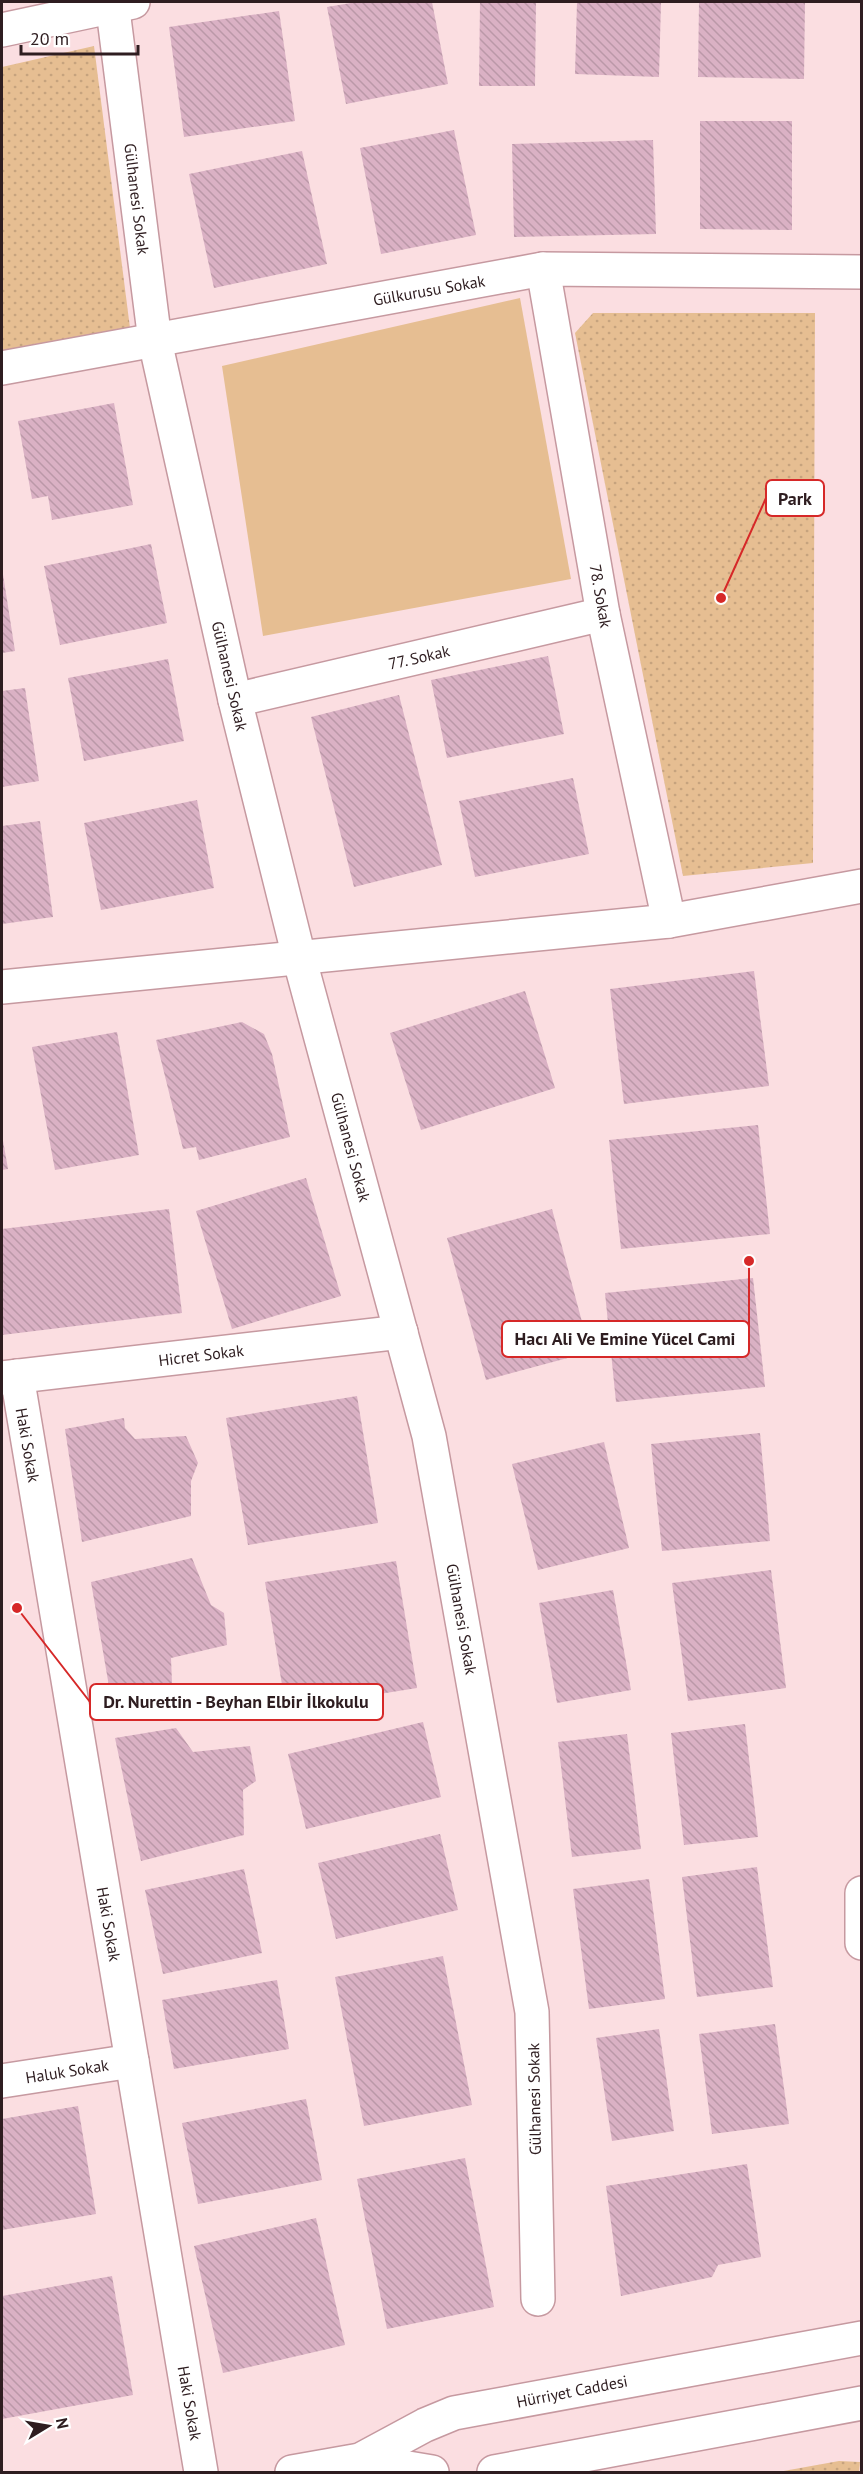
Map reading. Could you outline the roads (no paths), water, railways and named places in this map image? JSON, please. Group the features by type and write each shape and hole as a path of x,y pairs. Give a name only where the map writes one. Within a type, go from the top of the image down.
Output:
{"street":[{"path":"2,30 119,3"},
{"name":"Gülhanesi Sokak","path":"119,3 155,341 235,700 299,957 429,1436 531,2012 538,2299"},
{"name":"Gülkurusu Sokak","path":"2,368 543,269 861,273"},
{"name":"78. Sokak","path":"543,269 603,614 669,921"},
{"name":"77. Sokak","path":"235,700 603,614"},
{"path":"2,987 669,921 861,886"},
{"name":"Hicret Sokak","path":"9,1377 401,1332"},
{"name":"Haki Sokak","path":"9,1377 132,2061 201,2472"},
{"path":"861,1893 861,1943"},
{"name":"Haluk Sokak","path":"2,2081 132,2061"},
{"name":"Hürriyet Caddesi","path":"292,2472 360,2460 425,2425 453,2414 861,2338"},
{"path":"494,2472 861,2403"},
{"path":"360,2460 432,2472"}],"place":[{"name":"Park","path":"721,598"},
{"name":"Hacı Ali Ve Emine Yücel Cami","path":"749,1261"},
{"name":"Dr. Nurettin - Beyhan Elbir İlkokulu","path":"17,1608"}]}
